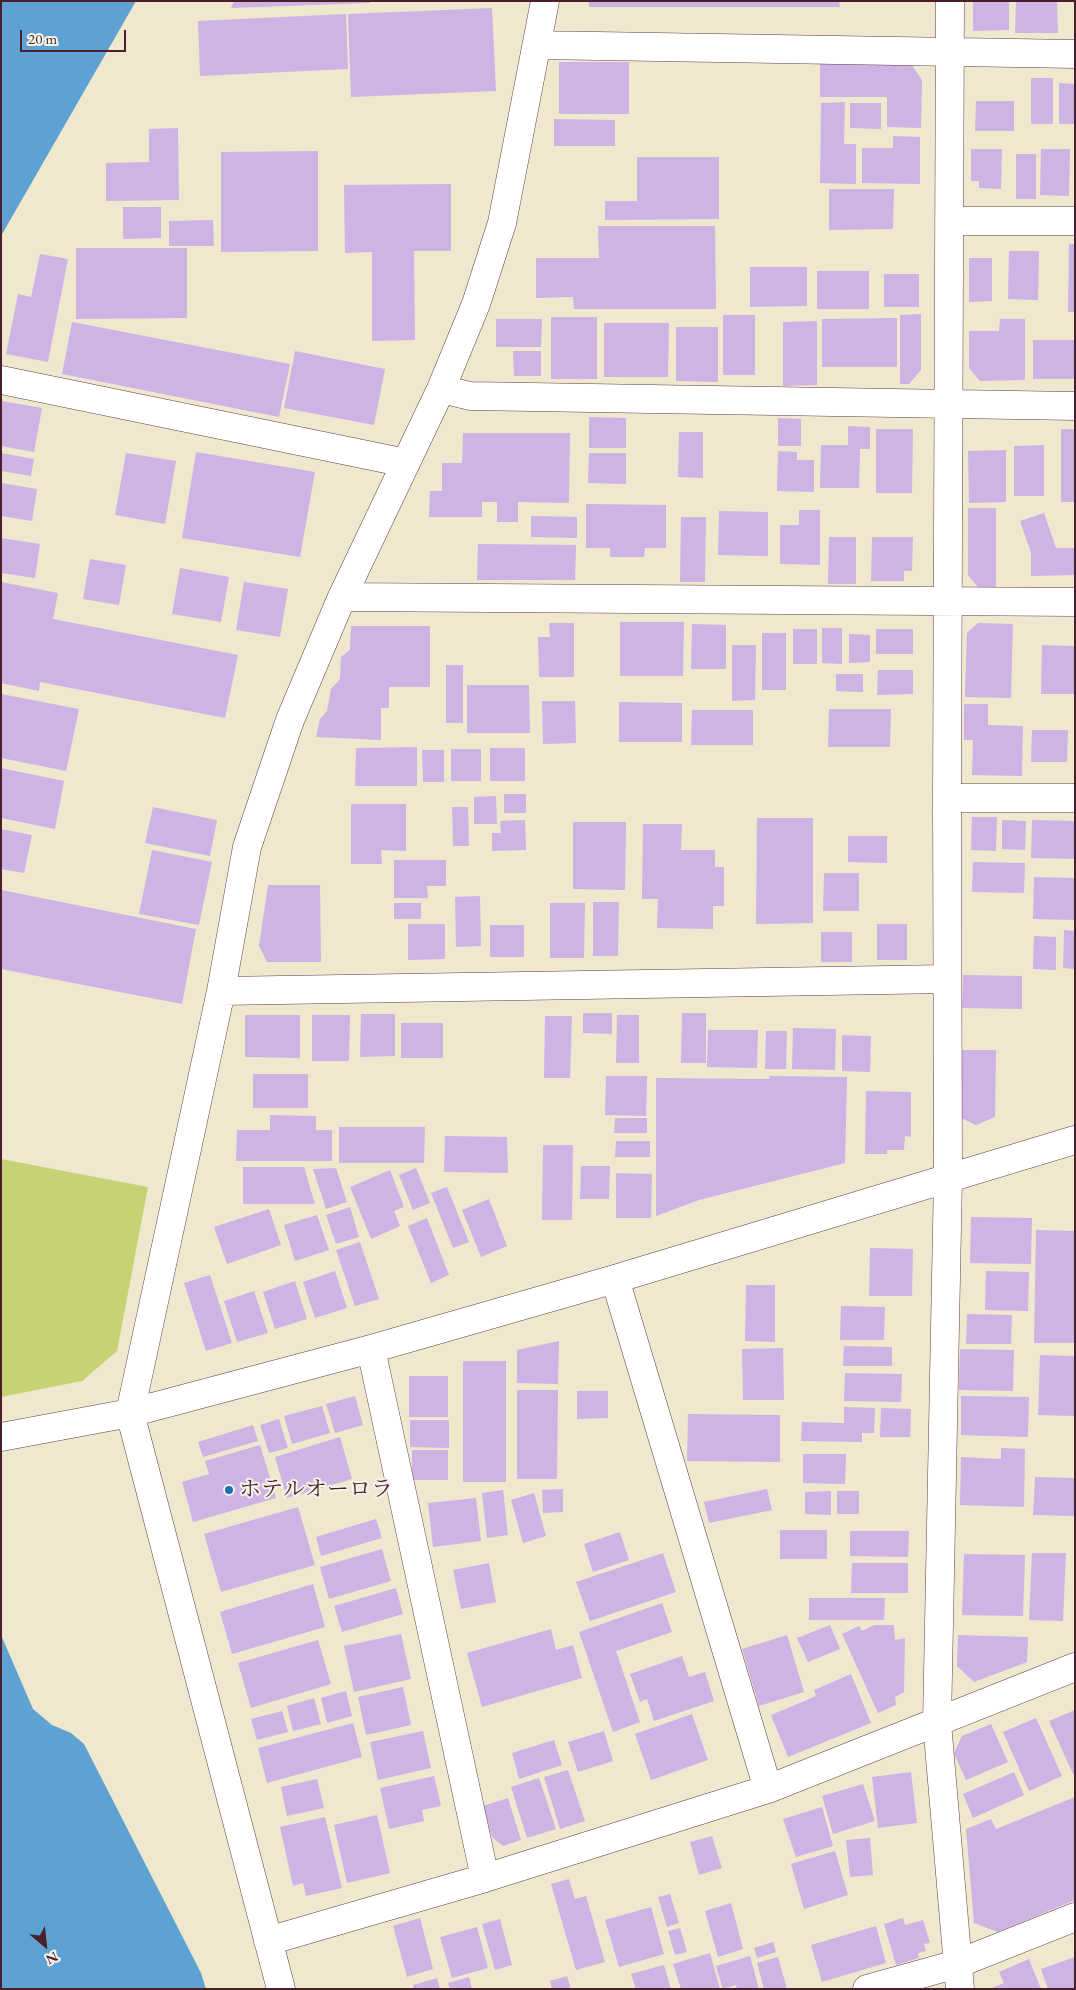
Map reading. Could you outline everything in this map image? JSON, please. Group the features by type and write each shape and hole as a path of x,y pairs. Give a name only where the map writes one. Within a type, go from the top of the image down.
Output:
{"street":[{"path":"281,1989 130,1414 221,991 247,848 290,720 342,597 442,389 476,304 502,223 545,1"},
{"path":"950,1 947,600 948,1178 937,1723 959,1976"},
{"path":"538,45 1075,54"},
{"path":"949,221 1075,221"},
{"path":"1,380 406,463"},
{"path":"442,389 470,396 948,406 1075,406"},
{"path":"342,597 1075,602"},
{"path":"947,798 1075,798"},
{"path":"221,991 947,979"},
{"path":"1,1437 130,1414 370,1349 614,1279 1075,1140"},
{"path":"614,1279 768,1789"},
{"path":"370,1349 485,1878"},
{"path":"268,1941 485,1878 768,1789 1075,1667"},
{"path":"867,1989 959,1976 1075,1917"}],"green space":[{"path":"1,1159 148,1187 117,1351 82,1381 1,1397"}],"water":[{"path":"1,1 136,1 1,236"},
{"path":"1,1635 33,1709 52,1725 71,1733 84,1744 201,1973 206,1989 1,1989"}],"building":[{"path":"234,1 370,1 370,3 231,8"},
{"path":"589,1 839,1 840,7 589,7"},
{"path":"973,1 1009,1 1009,30 973,31"},
{"path":"1016,1 1057,1 1058,33 1015,33"},
{"path":"492,8 496,91 351,97 348,14"},
{"path":"346,14 348,69 200,76 198,21"},
{"path":"559,62 629,62 629,114 559,114"},
{"path":"820,64 911,64 922,80 921,128 887,127 887,97 820,97"},
{"path":"1031,78 1053,78 1053,124 1031,124"},
{"path":"1059,83 1075,84 1075,124 1059,124"},
{"path":"976,101 1014,101 1014,131 975,131"},
{"path":"845,102 844,144 856,144 856,184 820,183 821,103"},
{"path":"850,103 881,103 881,129 850,128"},
{"path":"554,119 615,120 615,146 554,146"},
{"path":"178,128 179,200 106,201 106,163 149,162 149,129"},
{"path":"893,136 920,137 920,184 862,183 862,148 893,148"},
{"path":"971,149 1002,149 1001,189 979,188 979,181 971,181"},
{"path":"1041,149 1070,149 1069,196 1040,195"},
{"path":"318,151 318,251 221,252 221,152"},
{"path":"1016,154 1036,154 1036,199 1016,199"},
{"path":"637,157 719,157 719,219 605,220 605,201 637,201"},
{"path":"451,184 451,251 414,251 415,340 372,341 372,252 345,253 344,185"},
{"path":"829,189 894,189 893,229 829,230"},
{"path":"123,207 161,207 161,238 123,239"},
{"path":"213,220 214,246 169,246 169,221"},
{"path":"598,226 715,226 716,309 574,309 573,297 536,298 536,258 599,258"},
{"path":"1069,244 1075,244 1075,312 1068,312"},
{"path":"76,248 187,248 187,318 76,319"},
{"path":"1009,251 1039,251 1038,300 1008,299"},
{"path":"40,254 68,259 48,362 6,354 18,294 31,297"},
{"path":"969,258 992,258 992,301 969,302"},
{"path":"750,267 807,267 807,306 750,307"},
{"path":"817,271 869,271 869,309 817,309"},
{"path":"884,274 919,274 919,307 884,307"},
{"path":"921,314 921,370 909,384 900,384 900,315"},
{"path":"723,315 755,315 755,375 723,375"},
{"path":"551,317 597,317 597,379 551,379"},
{"path":"897,318 897,367 822,367 822,319"},
{"path":"496,319 542,319 541,347 496,347"},
{"path":"1000,319 1025,319 1025,380 980,381 969,368 969,331 999,331"},
{"path":"817,321 817,385 783,386 783,322"},
{"path":"72,322 290,364 279,417 62,374"},
{"path":"604,323 669,323 668,377 604,377"},
{"path":"676,327 718,327 718,382 676,381"},
{"path":"1033,340 1075,340 1075,379 1033,379"},
{"path":"295,351 385,369 374,425 284,408"},
{"path":"513,351 541,351 541,376 514,376"},
{"path":"1,401 42,408 34,452 1,446"},
{"path":"589,417 626,418 626,448 589,448"},
{"path":"778,418 801,419 801,446 778,446"},
{"path":"848,426 870,427 870,449 860,449 859,488 820,488 821,445 848,445"},
{"path":"876,429 913,429 912,493 876,493"},
{"path":"1061,429 1075,429 1075,502 1061,502"},
{"path":"679,432 703,432 703,478 678,477"},
{"path":"463,433 570,433 569,503 518,502 518,522 497,522 497,502 482,502 482,517 429,517 430,491 442,491 442,463 462,463"},
{"path":"1044,445 1044,496 1014,496 1014,446"},
{"path":"1006,450 1006,502 969,503 968,451"},
{"path":"778,451 797,452 797,460 814,460 814,492 777,491"},
{"path":"196,452 315,472 300,557 182,538"},
{"path":"1,453 34,459 31,476 1,471"},
{"path":"126,453 176,461 165,524 115,515"},
{"path":"589,453 626,453 626,484 588,483"},
{"path":"1,483 37,489 32,521 1,516"},
{"path":"586,504 666,505 666,548 645,548 644,557 610,557 610,548 586,548"},
{"path":"968,508 996,508 996,587 978,587 968,575"},
{"path":"799,510 820,510 820,565 780,564 780,525 799,525"},
{"path":"719,511 768,512 768,556 718,555"},
{"path":"1044,513 1056,548 1075,548 1075,575 1031,576 1031,553 1020,521"},
{"path":"531,516 577,517 577,538 531,537"},
{"path":"681,517 706,517 705,582 680,582"},
{"path":"829,537 856,537 856,584 828,584"},
{"path":"872,537 913,537 912,571 904,571 904,581 871,581"},
{"path":"1,538 40,544 35,578 1,573"},
{"path":"478,544 576,545 575,580 477,580"},
{"path":"90,559 126,565 119,605 83,599"},
{"path":"180,568 229,577 221,622 172,614"},
{"path":"1,582 58,593 53,619 238,655 225,718 40,682 39,691 1,683"},
{"path":"244,582 288,589 280,637 236,630"},
{"path":"620,622 684,622 683,676 620,676"},
{"path":"549,623 574,623 574,677 539,677 538,637 550,637"},
{"path":"978,623 1013,624 1011,698 965,697 967,633"},
{"path":"692,624 726,625 726,669 691,669"},
{"path":"351,626 430,626 430,687 389,687 389,708 381,708 381,740 316,737 320,719 327,711 331,689 340,679 341,657 350,650"},
{"path":"822,628 842,628 842,664 822,663"},
{"path":"793,629 817,629 817,664 793,664"},
{"path":"876,629 913,629 913,654 876,654"},
{"path":"762,633 786,633 786,690 762,690"},
{"path":"849,634 870,635 870,662 849,663"},
{"path":"732,645 756,645 755,700 732,701"},
{"path":"1042,645 1075,646 1075,694 1041,694"},
{"path":"446,665 463,665 463,723 446,723"},
{"path":"878,670 913,670 913,694 877,695"},
{"path":"836,674 863,674 863,692 836,691"},
{"path":"467,685 529,685 530,733 467,733"},
{"path":"1,694 79,709 66,771 1,758"},
{"path":"542,701 575,701 576,743 543,744"},
{"path":"619,702 682,703 682,742 619,742"},
{"path":"964,704 988,704 988,725 1023,726 1022,776 972,775 973,740 964,740"},
{"path":"829,709 891,709 890,747 828,747"},
{"path":"692,710 753,710 753,745 691,745"},
{"path":"1032,730 1068,730 1067,762 1031,762"},
{"path":"417,747 417,786 355,786 356,748"},
{"path":"490,748 525,748 525,781 490,781"},
{"path":"451,749 481,749 481,781 451,781"},
{"path":"422,750 444,750 444,782 423,782"},
{"path":"1,768 64,781 55,829 1,818"},
{"path":"504,794 526,794 526,813 504,813"},
{"path":"496,796 497,824 474,824 474,797"},
{"path":"351,804 406,804 406,851 381,850 382,864 351,864"},
{"path":"153,807 217,820 210,856 145,843"},
{"path":"452,807 468,807 469,846 453,846"},
{"path":"972,817 997,817 996,851 971,850"},
{"path":"757,818 813,818 813,923 756,924"},
{"path":"525,820 526,850 492,851 492,833 501,833 500,821"},
{"path":"1002,820 1026,821 1025,850 1002,849"},
{"path":"1032,820 1075,821 1075,859 1031,858"},
{"path":"573,822 626,822 625,890 573,889"},
{"path":"643,824 682,824 681,850 715,850 715,867 724,867 724,906 713,906 713,929 657,928 658,899 642,899"},
{"path":"1,829 32,835 24,873 1,869"},
{"path":"848,836 887,836 887,863 848,862"},
{"path":"152,850 212,862 199,925 139,914"},
{"path":"394,860 446,860 446,886 427,886 428,898 394,898"},
{"path":"973,862 1025,863 1024,893 972,892"},
{"path":"824,873 859,873 859,911 823,911"},
{"path":"1034,877 1075,878 1075,920 1033,919"},
{"path":"268,885 320,885 321,962 267,962 259,946"},
{"path":"1,890 196,929 182,1004 1,969"},
{"path":"480,896 481,946 456,947 455,897"},
{"path":"593,902 619,902 618,956 593,956"},
{"path":"394,903 421,903 421,919 394,919"},
{"path":"550,903 585,903 584,958 550,958"},
{"path":"408,924 445,924 445,959 408,960"},
{"path":"877,924 907,924 907,960 877,960"},
{"path":"490,925 524,925 524,957 490,957"},
{"path":"1064,930 1075,931 1075,969 1063,968"},
{"path":"821,932 852,932 852,962 821,962"},
{"path":"1034,936 1056,937 1056,970 1033,969"},
{"path":"963,975 1022,976 1022,1009 962,1008"},
{"path":"583,1013 612,1013 612,1034 583,1033"},
{"path":"682,1013 706,1013 706,1063 681,1063"},
{"path":"361,1014 395,1014 395,1056 360,1057"},
{"path":"245,1015 300,1015 300,1058 245,1057"},
{"path":"312,1015 350,1015 349,1061 312,1061"},
{"path":"617,1015 639,1015 639,1063 616,1063"},
{"path":"545,1016 572,1016 570,1078 544,1078"},
{"path":"401,1023 443,1023 443,1058 401,1058"},
{"path":"793,1028 836,1029 835,1070 792,1069"},
{"path":"708,1030 758,1030 757,1068 707,1067"},
{"path":"766,1031 787,1031 786,1069 765,1069"},
{"path":"842,1035 871,1036 870,1072 842,1071"},
{"path":"961,1050 996,1050 995,1117 976,1125 959,1117"},
{"path":"253,1074 308,1074 308,1108 253,1108"},
{"path":"606,1076 647,1076 646,1116 605,1115"},
{"path":"769,1076 847,1077 845,1163 699,1200 656,1216 656,1078 770,1079"},
{"path":"866,1091 911,1092 911,1137 905,1136 904,1150 887,1150 887,1154 865,1154"},
{"path":"270,1115 316,1116 316,1130 332,1130 332,1161 236,1161 237,1130 270,1130"},
{"path":"615,1118 647,1118 647,1133 614,1133"},
{"path":"339,1127 425,1127 424,1163 339,1163"},
{"path":"445,1136 507,1137 508,1173 444,1172"},
{"path":"616,1141 650,1141 650,1157 615,1157"},
{"path":"543,1145 573,1145 572,1220 542,1220"},
{"path":"581,1166 610,1166 609,1199 580,1199"},
{"path":"243,1167 304,1167 315,1204 243,1204"},
{"path":"336,1168 347,1202 326,1209 313,1169"},
{"path":"416,1168 430,1203 413,1210 399,1175"},
{"path":"390,1170 404,1207 394,1211 400,1226 371,1239 350,1187"},
{"path":"616,1173 652,1174 651,1218 616,1218"},
{"path":"447,1187 469,1242 453,1248 431,1193"},
{"path":"489,1199 507,1246 481,1257 462,1210"},
{"path":"350,1207 359,1237 336,1244 326,1215"},
{"path":"269,1209 281,1245 227,1264 214,1227"},
{"path":"317,1215 329,1250 295,1261 284,1225"},
{"path":"971,1217 1032,1218 1031,1264 970,1263"},
{"path":"427,1218 449,1275 431,1283 408,1226"},
{"path":"1036,1230 1075,1231 1075,1343 1034,1343"},
{"path":"360,1242 379,1299 355,1306 336,1250"},
{"path":"870,1248 913,1249 912,1296 869,1296"},
{"path":"335,1271 347,1308 315,1318 303,1282"},
{"path":"986,1271 1029,1272 1028,1311 985,1310"},
{"path":"210,1275 232,1343 206,1351 184,1283"},
{"path":"295,1281 307,1319 275,1329 263,1292"},
{"path":"746,1285 775,1285 775,1342 745,1341"},
{"path":"254,1291 268,1333 237,1342 224,1301"},
{"path":"841,1306 885,1307 884,1340 840,1340"},
{"path":"967,1314 1012,1315 1011,1344 966,1344"},
{"path":"559,1341 558,1384 517,1383 517,1350"},
{"path":"844,1346 892,1347 892,1366 843,1366"},
{"path":"783,1348 784,1400 743,1400 742,1349"},
{"path":"960,1349 1014,1350 1013,1391 959,1390"},
{"path":"1040,1355 1075,1356 1075,1416 1038,1415"},
{"path":"463,1361 506,1361 506,1482 463,1482"},
{"path":"845,1373 902,1374 901,1402 844,1401"},
{"path":"409,1376 448,1376 448,1417 409,1417"},
{"path":"517,1390 558,1390 557,1479 517,1479"},
{"path":"577,1391 608,1391 608,1418 577,1419"},
{"path":"355,1396 363,1425 335,1433 326,1404"},
{"path":"961,1396 1029,1397 1028,1437 961,1435"},
{"path":"322,1406 330,1433 292,1444 284,1416"},
{"path":"844,1407 875,1408 874,1433 862,1433 862,1442 801,1441 802,1422 844,1423"},
{"path":"881,1408 911,1409 910,1437 880,1437"},
{"path":"688,1414 780,1415 780,1462 687,1461"},
{"path":"279,1419 288,1448 269,1453 260,1425"},
{"path":"410,1420 449,1420 449,1448 410,1447"},
{"path":"253,1425 258,1441 203,1457 198,1442"},
{"path":"340,1437 352,1479 287,1498 275,1457"},
{"name":"ホテルオーロラ","path":"260,1445 276,1498 193,1522 182,1482 209,1474 205,1461"},
{"path":"1001,1448 1025,1449 1024,1507 960,1505 961,1457 1001,1459"},
{"path":"412,1450 448,1450 448,1480 412,1480"},
{"path":"803,1454 846,1454 845,1484 803,1483"},
{"path":"1035,1477 1075,1478 1075,1516 1033,1515"},
{"path":"563,1489 563,1512 543,1513 542,1490"},
{"path":"767,1489 772,1510 709,1523 704,1502"},
{"path":"503,1490 508,1535 487,1538 482,1493"},
{"path":"831,1491 831,1515 805,1514 805,1492"},
{"path":"837,1491 859,1491 859,1514 837,1514"},
{"path":"534,1493 546,1536 523,1543 511,1500"},
{"path":"476,1498 481,1541 433,1547 428,1503"},
{"path":"298,1507 315,1565 221,1592 204,1534"},
{"path":"376,1519 382,1538 321,1556 316,1537"},
{"path":"780,1530 827,1530 827,1559 780,1559"},
{"path":"850,1531 909,1531 908,1557 850,1556"},
{"path":"620,1532 629,1560 593,1572 584,1544"},
{"path":"382,1549 391,1581 329,1599 320,1567"},
{"path":"663,1553 676,1592 590,1621 576,1582"},
{"path":"1032,1553 1066,1553 1063,1621 1029,1620"},
{"path":"964,1554 1025,1555 1023,1616 962,1615"},
{"path":"489,1563 496,1602 461,1609 453,1570"},
{"path":"852,1563 908,1563 908,1593 851,1593"},
{"path":"313,1584 325,1627 232,1654 220,1612"},
{"path":"396,1588 403,1614 342,1632 334,1606"},
{"path":"809,1598 885,1598 884,1620 809,1620"},
{"path":"662,1603 672,1632 616,1651 640,1722 613,1732 579,1632"},
{"path":"830,1625 840,1649 808,1662 797,1638"},
{"path":"874,1625 894,1625 895,1640 905,1638 904,1692 895,1697 896,1705 878,1713 842,1634 859,1626 862,1631"},
{"path":"551,1629 556,1650 573,1645 582,1678 482,1707 467,1653"},
{"path":"401,1634 411,1679 354,1692 344,1646"},
{"path":"787,1635 804,1692 759,1706 742,1649"},
{"path":"958,1635 1028,1637 1027,1662 974,1682 957,1666"},
{"path":"318,1640 331,1684 251,1708 238,1663"},
{"path":"682,1656 689,1677 705,1672 714,1701 654,1721 647,1699 640,1702 630,1674"},
{"path":"851,1674 871,1723 788,1757 771,1715 816,1696 814,1690"},
{"path":"403,1687 411,1725 366,1735 358,1697"},
{"path":"346,1691 352,1716 327,1723 321,1698"},
{"path":"314,1698 321,1724 293,1731 287,1706"},
{"path":"1075,1710 1075,1773 1073,1774 1049,1721"},
{"path":"282,1711 288,1732 257,1740 251,1719"},
{"path":"692,1714 708,1760 651,1780 635,1734"},
{"path":"1036,1718 1062,1776 1029,1791 1003,1732"},
{"path":"353,1723 362,1757 267,1783 258,1748"},
{"path":"991,1724 1008,1762 966,1780 954,1753 962,1736"},
{"path":"423,1731 431,1768 378,1780 370,1742"},
{"path":"604,1731 613,1761 578,1772 568,1742"},
{"path":"554,1740 562,1765 519,1779 512,1753"},
{"path":"568,1770 585,1821 560,1829 544,1777"},
{"path":"911,1772 917,1823 878,1828 872,1777"},
{"path":"1014,1772 1024,1795 973,1818 963,1794"},
{"path":"434,1776 441,1806 422,1810 424,1821 389,1829 380,1788"},
{"path":"539,1778 556,1829 527,1838 511,1787"},
{"path":"317,1779 324,1808 287,1816 281,1787"},
{"path":"863,1784 875,1821 833,1834 822,1796"},
{"path":"1075,1797 1075,1900 998,1932 974,1923 966,1829 991,1819 996,1829"},
{"path":"508,1798 521,1840 503,1846 492,1837 483,1806"},
{"path":"822,1807 833,1846 796,1857 783,1819"},
{"path":"377,1815 390,1873 347,1883 334,1825"},
{"path":"325,1817 342,1888 306,1896 303,1883 293,1886 280,1827"},
{"path":"712,1836 722,1868 699,1875 690,1842"},
{"path":"870,1838 873,1875 850,1877 846,1840"},
{"path":"835,1851 848,1895 804,1909 791,1864"},
{"path":"569,1879 575,1899 586,1896 605,1962 576,1970 551,1884"},
{"path":"670,1894 679,1923 667,1927 658,1897"},
{"path":"731,1903 743,1949 718,1957 705,1911"},
{"path":"651,1907 664,1954 619,1967 605,1920"},
{"path":"420,1918 433,1969 407,1977 393,1926"},
{"path":"903,1918 905,1925 923,1920 930,1943 924,1944 926,1951 918,1953 919,1958 896,1965 884,1924"},
{"path":"500,1919 512,1965 495,1970 482,1924"},
{"path":"876,1926 886,1963 822,1982 811,1945"},
{"path":"477,1927 488,1968 452,1978 440,1937"},
{"path":"680,1928 687,1952 675,1955 668,1931"},
{"path":"773,1942 776,1952 757,1958 754,1948"},
{"path":"710,1953 720,1989 681,1989 673,1964"},
{"path":"750,1956 759,1989 737,1989 736,1985 723,1989 716,1966"},
{"path":"778,1957 787,1989 764,1989 757,1963"},
{"path":"1075,1957 1075,1988 1048,1989 1041,1969"},
{"path":"1029,1959 1041,1989 990,1989 1004,1983 999,1972"},
{"path":"664,1965 671,1989 636,1989 631,1974"},
{"path":"567,1976 571,1989 552,1989 550,1981"},
{"path":"469,1977 472,1989 450,1989 448,1983"},
{"path":"437,1978 440,1989 414,1989 413,1985"}],"place":[{"name":"ホテルオーロラ","path":"229,1490"}]}
